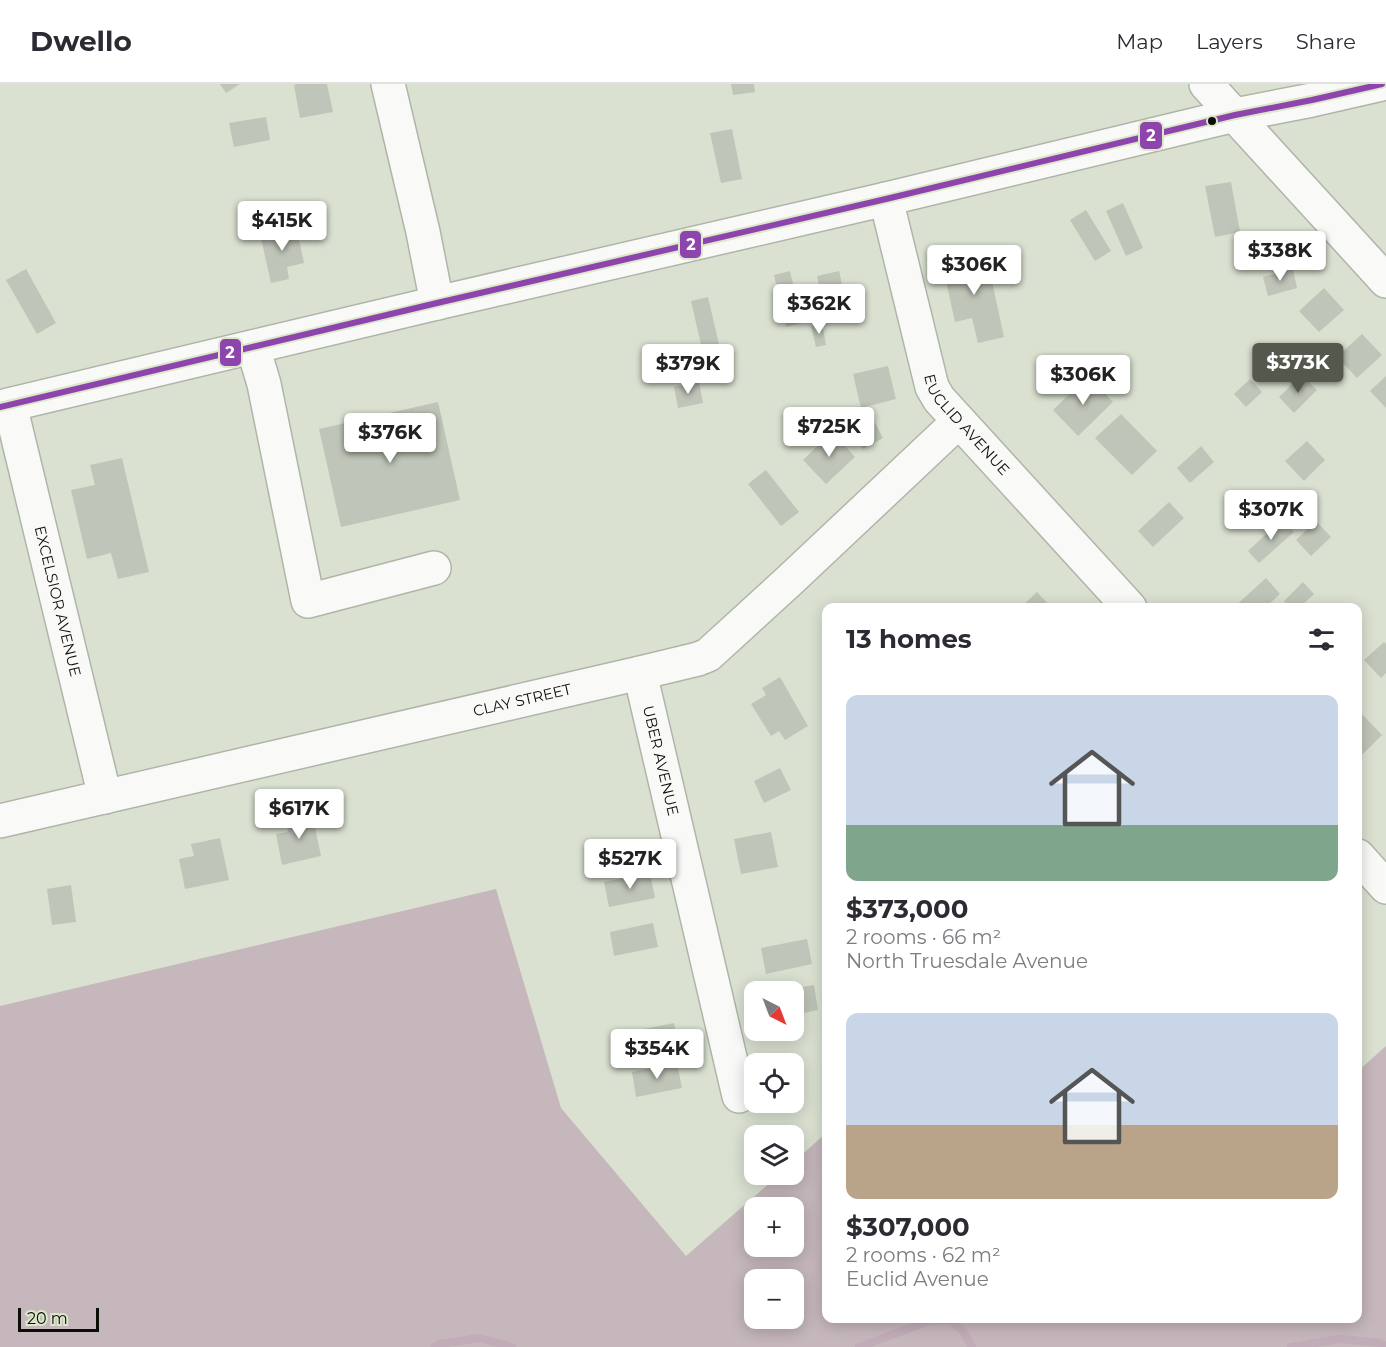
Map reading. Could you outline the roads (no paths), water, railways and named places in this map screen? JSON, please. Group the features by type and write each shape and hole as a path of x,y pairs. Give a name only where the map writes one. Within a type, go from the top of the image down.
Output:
{"main road":[{"path":"388,84 423,232 437,303"},
{"path":"1206,84 1386,281"},
{"path":"5,406 1235,116 1382,84"},
{"name":"EUCLID AVENUE","path":"886,199 932,387 939,399 1125,603"},
{"path":"253,347 264,384 308,602 434,568"},
{"name":"EXCELSIOR AVENUE","path":"5,406 105,797"},
{"name":"CLAY STREET","path":"0,821 640,673 708,655 959,421"},
{"name":"UBER AVENUE","path":"640,673 739,1096"},
{"path":"1362,860 1386,887"}],"waterway":[{"path":"859,1347 924,1323"},
{"path":"954,1323 963,1331 972,1347"},
{"path":"435,1347 439,1344 479,1338 512,1347"},
{"path":"1291,1347 1340,1339 1380,1343 1386,1346"}]}
